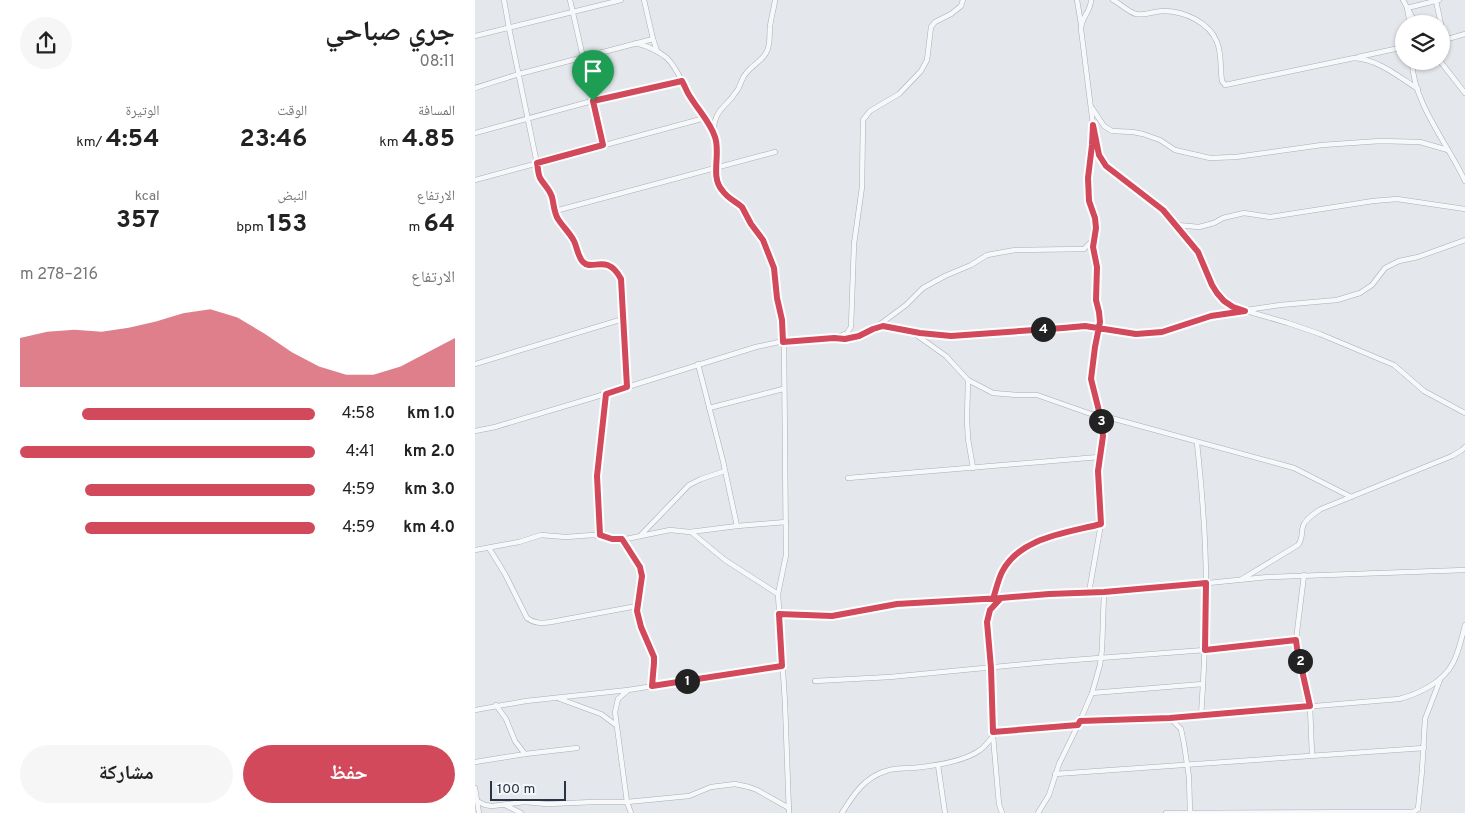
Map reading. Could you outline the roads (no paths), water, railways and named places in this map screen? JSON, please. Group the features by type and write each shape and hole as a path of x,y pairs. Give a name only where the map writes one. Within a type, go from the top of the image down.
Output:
{"street":[{"path":"504,0 539,175 548,188 556,215 563,228 573,239 582,262 586,264 608,264 617,271 621,279 627,387"},
{"path":"570,0 603,145"},
{"path":"475,36 621,0"},
{"path":"644,0 657,51"},
{"path":"713,131 717,115 737,91 748,71 766,54 769,47 775,0"},
{"path":"834,338 847,333 851,327 854,244 862,187 863,120 869,111 899,94 921,71 927,60 931,28 935,22 951,14 961,6 963,0"},
{"path":"1077,0 1093,125 1099,155 1106,166 1163,210 1177,225 1198,252 1212,285 1224,301 1233,307 1320,334 1394,365 1424,390 1465,413"},
{"path":"1081,24 1091,7 1091,0"},
{"path":"1113,0 1134,14 1140,15 1164,11 1185,14 1205,25 1218,43 1222,81 1225,85 1395,49"},
{"path":"1403,0 1411,15"},
{"path":"1407,8 1438,0 1440,15"},
{"path":"1407,8 1408,15"},
{"path":"1450,39 1465,34"},
{"path":"475,88 519,74 653,39"},
{"path":"636,43 657,51 668,60 713,131 718,149 717,180 720,188 729,198 742,207 768,250 774,268 777,298 782,320 783,342 786,555 778,594 789,811"},
{"path":"1354,58 1370,60 1418,89"},
{"path":"1414,70 1418,89 1429,117 1465,181"},
{"path":"1447,70 1465,93"},
{"path":"475,133 593,101 682,81"},
{"path":"1091,107 1104,126 1112,131 1143,134 1160,140 1175,150 1210,158 1236,157 1322,145 1380,141 1420,142 1448,150"},
{"path":"475,180 705,118"},
{"path":"1089,592 1101,524 1098,479 1099,457 1103,436 1091,379 1099,328 1099,312 1096,300 1097,267 1093,247 1096,228 1095,218 1089,201 1088,178 1093,125"},
{"path":"555,211 775,152"},
{"path":"1177,225 1199,227 1244,213 1270,218 1373,201 1397,199 1465,208"},
{"path":"475,431 495,427 762,346 783,342 834,338 845,339 859,336 873,329 906,305 923,288 971,265 987,255 1001,251 1029,249 1084,249 1095,238"},
{"path":"873,329 883,326 912,332 951,336 1085,326 1136,334 1162,332 1211,316 1280,305 1337,300 1360,293 1372,285 1385,268 1399,261 1418,257 1465,240"},
{"path":"475,364 623,319"},
{"path":"912,332 946,356 968,380 993,393 1037,395 1091,414 1294,468 1351,496"},
{"path":"698,364 737,526"},
{"path":"968,380 968,439 973,468"},
{"path":"709,408 783,389"},
{"path":"600,535 597,476 606,394"},
{"path":"1197,442 1204,514 1206,583 1205,650 1201,716"},
{"path":"1241,580 1298,546 1302,540 1304,524 1313,514 1321,509 1452,456 1465,447"},
{"path":"848,478 1099,457"},
{"path":"639,537 689,485 725,471"},
{"path":"475,550 519,542 541,535 600,535 612,539 622,539 670,530 690,532 786,522"},
{"path":"993,599 1002,572 1011,559 1020,551 1043,539 1101,524"},
{"path":"690,532 725,560 778,594"},
{"path":"622,539 640,567 642,576 637,615 654,657 652,686"},
{"path":"489,548 505,574 527,618 531,621 537,623 551,622 637,606"},
{"path":"779,614 832,616 897,604 993,599 1025,595 1104,592 1304,575 1465,570"},
{"path":"1304,575 1296,640 1310,706 1312,756"},
{"path":"1038,813 1049,795 1059,764 1092,693 1100,658 1104,592"},
{"path":"1001,598 990,610 987,622 991,668 993,734 999,804 1002,813"},
{"path":"1166,813 1413,812 1418,809 1423,771 1425,719 1441,679 1453,664 1465,625"},
{"path":"815,681 891,677 1205,650 1296,640"},
{"path":"475,710 496,705 628,690 782,666"},
{"path":"842,813 856,791 880,773 937,765 960,759 980,750 993,734 1079,723 1201,716 1399,699 1409,696 1441,679"},
{"path":"1092,693 1203,684"},
{"path":"628,690 619,699 615,712 627,802 631,813"},
{"path":"557,698 573,702 601,714 617,726"},
{"path":"496,705 506,719 515,741 525,754"},
{"path":"1170,718 1181,729 1190,792 1190,813"},
{"path":"475,762 577,748"},
{"path":"1055,774 1423,748"},
{"path":"937,765 945,813"},
{"path":"476,798 485,805 525,802 547,804 627,802 689,796 711,787 735,784 757,790 789,811"},
{"path":"475,788 479,813"},
{"path":"503,804 521,813"}]}
